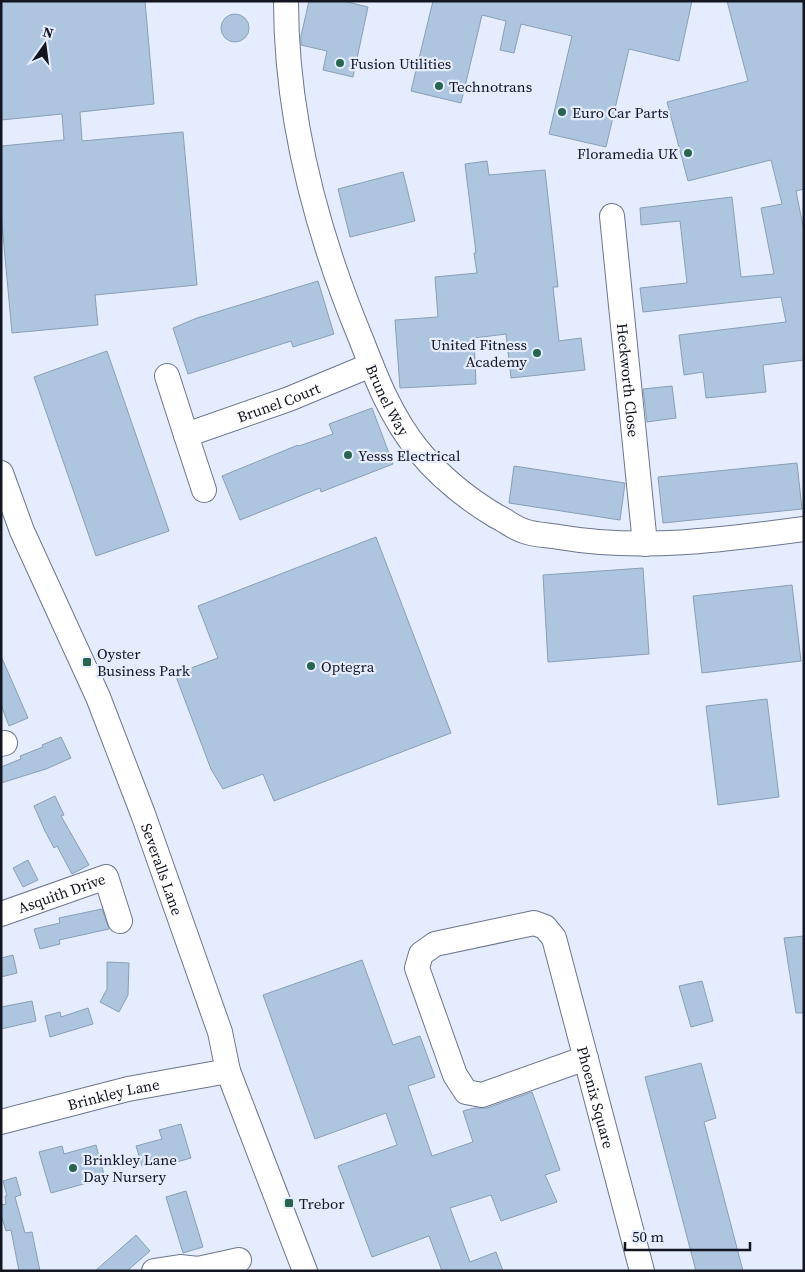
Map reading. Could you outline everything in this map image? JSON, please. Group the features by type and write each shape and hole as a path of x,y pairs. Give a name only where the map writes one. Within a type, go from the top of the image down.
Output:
{"street":[{"name":"Brunel Way","path":"286,1 288,71 300,147 318,223 388,406 417,449 448,483 482,507 523,531 584,541 645,544 740,538 804,529"},
{"name":"Heckworth Close","path":"612,216 645,544"},
{"name":"Brunel Court","path":"186,435 289,400 371,365"},
{"path":"167,376 204,490"},
{"name":"Severalls Lane","path":"1,473 22,531 98,698 144,814 220,1032 228,1071 305,1271"},
{"name":"Asquith Drive","path":"1,914 106,877 120,920"},
{"name":"Phoenix Square","path":"586,1058 482,1095 466,1092 455,1075 417,968 421,954 435,944 534,923 545,927 554,938 586,1058 642,1271"},
{"name":"Brinkley Lane","path":"1,1122 128,1090 228,1071"},
{"path":"154,1271 180,1268 198,1269 239,1260"}],"building":[{"path":"1,1 145,1 154,104 80,112 82,141 183,132 197,285 95,295 98,325 12,333 1,213 1,146 64,140 62,114 1,120"},
{"path":"309,1 343,1 368,7 353,77 323,70 327,51 301,45 301,36"},
{"path":"433,1 692,1 679,61 629,49 606,147 549,134 572,36 521,24 514,53 500,50 506,21 482,15 461,103 411,91"},
{"path":"727,1 804,1 804,189 796,191 804,231 804,360 763,365 766,392 706,398 703,372 684,375 679,335 786,322 781,297 643,312 640,288 687,283 680,221 641,225 640,208 732,197 741,277 774,274 761,208 782,204 771,160 688,181 667,102 748,81"},
{"path":"235,14 245,18 249,28 245,38 235,42 225,38 221,28 225,18"},
{"path":"487,161 489,175 545,170 558,287 553,287 559,341 581,338 585,370 511,378 506,334 474,338 476,384 400,388 395,320 438,317 435,277 477,273 465,164"},
{"path":"403,172 415,221 350,237 338,189"},
{"path":"318,281 334,334 293,347 291,341 188,374 173,328 197,318"},
{"path":"107,351 169,531 96,556 34,377"},
{"path":"672,386 676,418 647,422 643,389"},
{"path":"372,408 393,464 321,492 320,488 240,520 222,476 298,445 333,434 329,424"},
{"path":"797,463 802,509 663,523 658,477"},
{"path":"514,466 625,483 620,520 509,503"},
{"name":"Optegra","path":"376,537 451,733 274,801 263,774 223,789 211,769 175,674 218,658 198,606"},
{"path":"643,568 649,654 548,662 543,575"},
{"path":"792,585 801,661 702,673 693,596"},
{"path":"1,656 28,718 9,726 1,705"},
{"path":"767,699 779,797 718,805 706,706"},
{"path":"61,737 71,758 46,769 1,783 1,767 21,759 20,756 43,747 42,745"},
{"path":"55,796 64,815 61,816 89,865 72,874 57,846 54,848 34,806"},
{"path":"28,860 38,880 23,887 13,868"},
{"path":"102,909 109,929 59,940 60,944 40,949 34,929 60,923 59,918"},
{"path":"804,936 804,1013 796,1013 784,938"},
{"path":"13,955 17,973 1,977 1,958"},
{"path":"362,960 393,1045 420,1036 435,1077 408,1086 432,1156 473,1142 463,1111 474,1108 487,1108 532,1092 560,1170 545,1175 557,1202 501,1221 491,1195 450,1208 470,1262 496,1252 503,1271 442,1271 429,1236 372,1257 338,1166 397,1145 386,1113 315,1139 263,995"},
{"path":"107,962 129,963 128,995 119,1012 100,1002 107,989"},
{"path":"702,981 713,1021 691,1027 679,986"},
{"path":"32,1001 36,1021 1,1029 1,1007"},
{"path":"88,1008 93,1024 50,1037 45,1016 60,1012 61,1017"},
{"path":"701,1063 716,1118 704,1122 743,1271 696,1271 645,1077"},
{"path":"181,1124 191,1158 166,1165 164,1160 142,1166 136,1146 162,1139 159,1130"},
{"name":"Brinkley Lane Day Nursery","path":"96,1145 105,1178 51,1193 39,1152 62,1146 64,1154"},
{"path":"16,1177 21,1195 15,1197 25,1233 32,1232 40,1271 19,1271 11,1230 6,1231 1,1215 1,1205 6,1204 5,1196 7,1196 3,1181"},
{"path":"186,1191 203,1247 183,1253 166,1197"},
{"path":"136,1235 150,1251 127,1271 95,1271"}],"place":[{"name":"Fusion Utilities","path":"340,63"},
{"name":"Technotrans","path":"439,86"},
{"name":"Euro Car Parts","path":"562,112"},
{"name":"Floramedia UK","path":"688,153"},
{"name":"United Fitness Academy","path":"537,353"},
{"name":"Yesss Electrical","path":"348,455"},
{"name":"Oyster Business Park","path":"87,662"},
{"name":"Optegra","path":"311,666"},
{"name":"Brinkley Lane Day Nursery","path":"73,1168"},
{"name":"Trebor","path":"289,1203"}]}
